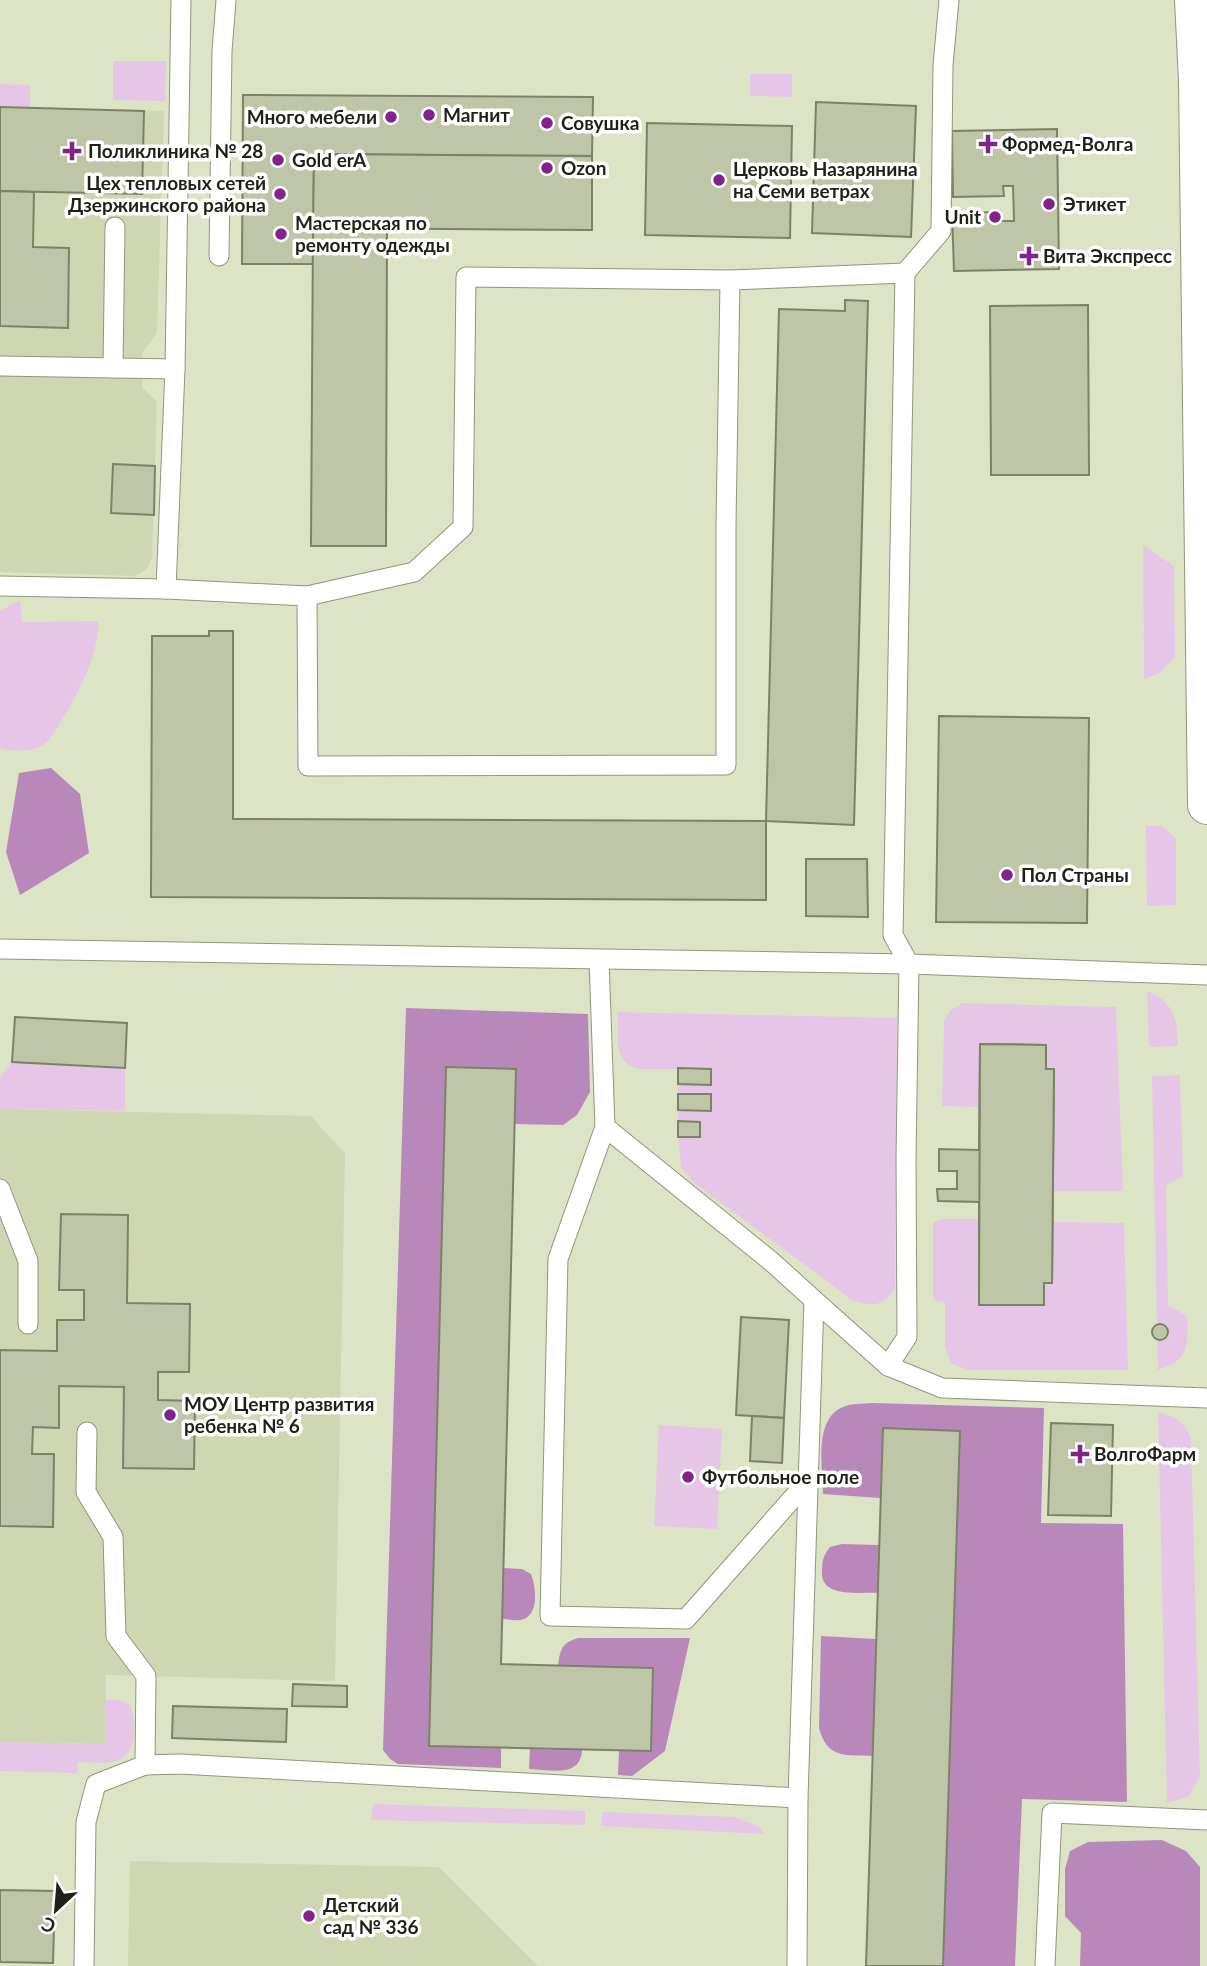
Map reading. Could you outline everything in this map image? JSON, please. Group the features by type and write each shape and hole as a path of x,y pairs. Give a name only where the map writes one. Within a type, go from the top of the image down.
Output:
{"main road":[{"path":"1194,0 1198,80 1207,805"}],"lane":[{"path":"166,589 175,369 181,0"},
{"path":"219,256 222,51 226,0"},
{"path":"888,1366 907,1338 909,964 893,934 905,273 941,231 943,65 949,0"},
{"path":"113,368 115,227"},
{"path":"0,586 166,589 307,596 414,572 463,527 466,278 730,280 905,273"},
{"path":"307,596 308,766 726,765 730,280"},
{"path":"0,366 175,369"},
{"path":"0,949 909,964 1207,975"},
{"path":"599,960 605,1127 558,1259 550,1616 686,1619 807,1482"},
{"path":"605,1127 772,1262 888,1366 942,1388 1207,1398"},
{"path":"0,1189 28,1261 28,1324"},
{"path":"797,1966 798,1798 814,1300"},
{"path":"87,1432 86,1492 113,1537 116,1636 146,1676 145,1765"},
{"path":"84,1966 86,1822 96,1784 145,1765 180,1764 340,1772 798,1798"},
{"path":"1045,1966 1052,1813 1207,1820"}],"shaded area":[{"path":"113,61 166,61 165,101 113,100"},
{"path":"750,74 792,74 792,97 750,96"},
{"path":"0,84 30,85 30,108 0,107"},
{"path":"0,107 164,111 157,333 142,353 142,387 157,402 152,557 147,569 135,576 0,572"},
{"path":"1143,545 1174,566 1175,656 1160,673 1144,679"},
{"path":"20,600 22,622 99,621 95,648 86,674 54,733 43,745 11,750 0,748 0,611"},
{"path":"51,768 80,794 89,853 20,895 6,852 19,773"},
{"path":"1146,826 1162,826 1176,839 1176,905 1147,906"},
{"path":"1147,991 1163,1000 1172,1012 1177,1027 1178,1046 1149,1047"},
{"path":"962,1003 1116,1007 1123,1191 1053,1191 1054,1070 1046,1069 1046,1045 980,1044 980,1107 942,1106 944,1021 950,1011"},
{"path":"406,1008 588,1014 590,1092 577,1115 563,1125 514,1124 446,1068 429,1745 501,1747 501,1768 398,1764 383,1750"},
{"path":"618,1012 897,1018 895,1288 891,1295 876,1304 852,1300 693,1182 681,1167 678,1137 700,1137 700,1122 678,1121 678,1110 711,1111 710,1094 678,1094 678,1084 711,1085 711,1069 640,1069 631,1066 624,1061 619,1047"},
{"path":"12,1062 125,1068 125,1111 0,1109 0,1077"},
{"path":"1180,1075 1183,1176 1166,1186 1168,1305 1187,1316 1187,1343 1182,1356 1158,1370 1157,1340 1164,1341 1169,1336 1168,1329 1163,1324 1157,1324 1152,1076"},
{"name":"МОУ Центр развития ребенка № 6","path":"0,1109 311,1116 345,1154 335,1681 106,1675 105,1744 0,1742"},
{"path":"941,1219 979,1219 979,1304 1044,1304 1044,1283 1052,1282 1053,1222 1124,1223 1128,1370 969,1370 952,1364 945,1348 945,1302 933,1300 933,1222"},
{"path":"872,1403 1044,1408 1041,1523 1123,1524 1127,1802 1022,1799 1015,1966 943,1966 960,1431 883,1428 880,1498 823,1494 821,1459 823,1433 827,1422 843,1407"},
{"path":"1158,1412 1179,1421 1191,1439 1200,1776 1189,1796 1167,1803"},
{"name":"Футбольное поле","path":"659,1425 722,1429 717,1529 654,1526"},
{"path":"842,1544 879,1545 878,1593 843,1592 828,1587 823,1581 822,1565 826,1553 830,1547"},
{"path":"503,1568 522,1569 531,1574 535,1601 534,1608 526,1618 502,1619"},
{"path":"821,1636 876,1639 873,1756 839,1753 832,1750 823,1738 819,1728"},
{"path":"578,1638 690,1638 665,1751 632,1776 618,1775 619,1751 651,1751 653,1668 558,1666 563,1648 568,1642"},
{"path":"105,1700 120,1700 130,1705 132,1712 133,1739 127,1754 121,1759 104,1763 78,1762 77,1773 0,1771 0,1742 105,1744"},
{"path":"530,1749 582,1750 576,1765 570,1769 555,1771 529,1769"},
{"path":"373,1804 585,1811 585,1825 371,1820"},
{"path":"603,1812 734,1817 758,1826 764,1834 601,1826"},
{"path":"1162,1840 1186,1851 1200,1867 1200,1966 1080,1966 1081,1933 1065,1916 1065,1869 1070,1851 1088,1842"},
{"name":"Детский сад № 336","path":"130,1861 439,1867 538,1966 128,1966"}],"building":[{"path":"243,95 593,97 592,156 314,154 313,264 242,264"},
{"path":"816,102 916,106 911,237 812,233"},
{"name":"Поликлиника № 28","path":"0,107 144,111 142,194 0,191"},
{"name":"Церковь Назарянина на Семи ветрах","path":"647,123 792,126 790,238 645,235"},
{"path":"1057,129 1059,269 954,271 952,213 1000,212 1001,221 1014,221 1013,186 1003,186 1004,196 953,197 952,131"},
{"path":"314,154 592,156 592,230 313,228"},
{"path":"0,191 34,192 33,247 69,248 68,328 0,326"},
{"path":"313,228 387,228 386,546 311,546"},
{"path":"845,300 868,301 854,825 766,821 779,309 845,311"},
{"path":"1088,305 1089,475 991,475 990,306"},
{"path":"113,464 155,466 154,515 111,513"},
{"path":"209,631 233,631 233,819 766,821 766,900 151,897 152,636 209,636"},
{"path":"939,716 1089,718 1087,923 936,922"},
{"path":"806,859 867,859 868,917 806,916"},
{"path":"15,1017 127,1023 125,1068 12,1062"},
{"path":"980,1044 1046,1045 1046,1069 1054,1069 1052,1283 1044,1283 1044,1305 979,1305 979,1202 938,1201 937,1189 957,1189 957,1171 939,1171 939,1149 979,1150"},
{"path":"980,1044 1046,1045 1046,1069 1054,1069 1052,1283 1044,1283 1044,1305 979,1305"},
{"path":"446,1067 516,1069 501,1664 653,1668 651,1751 429,1746"},
{"path":"678,1068 711,1069 711,1085 678,1084"},
{"path":"678,1094 711,1094 711,1111 678,1110"},
{"path":"678,1121 700,1122 700,1137 678,1137"},
{"path":"61,1214 128,1215 127,1303 190,1304 189,1372 158,1372 158,1400 195,1401 194,1469 123,1468 124,1387 59,1386 59,1428 33,1427 32,1454 54,1454 53,1527 0,1526 0,1350 57,1351 57,1320 84,1320 84,1290 59,1290"},
{"path":"741,1317 789,1320 784,1418 736,1415"},
{"path":"1157,1324 1163,1324 1168,1332 1166,1338 1157,1340 1152,1335 1152,1329"},
{"path":"752,1416 784,1418 782,1463 750,1461"},
{"path":"1051,1423 1113,1425 1111,1516 1048,1515"},
{"path":"883,1428 960,1431 943,1966 866,1966"},
{"path":"293,1684 347,1686 347,1707 292,1706"},
{"path":"173,1706 287,1709 286,1742 172,1738"},
{"path":"0,1890 55,1891 53,1963 0,1962"}],"place":[{"name":"Магнит","path":"429,115"},
{"name":"Много мебели","path":"391,117"},
{"name":"Совушка","path":"547,123"},
{"name":"Формед-Волга","path":"988,144"},
{"name":"Поликлиника № 28","path":"72,151"},
{"name":"Gold erA","path":"278,160"},
{"name":"Ozon","path":"547,168"},
{"name":"Церковь Назарянина на Семи ветрах","path":"719,180"},
{"name":"Цех тепловых сетей Дзержинского района","path":"280,194"},
{"name":"Этикет","path":"1049,204"},
{"name":"Unit","path":"995,217"},
{"name":"Мастерская по ремонту одежды","path":"281,234"},
{"name":"Вита Экспресс","path":"1029,256"},
{"name":"Пол Страны","path":"1007,875"},
{"name":"МОУ Центр развития ребенка № 6","path":"170,1415"},
{"name":"ВолгоФарм","path":"1080,1454"},
{"name":"Футбольное поле","path":"688,1477"},
{"name":"Детский сад № 336","path":"309,1916"}]}
